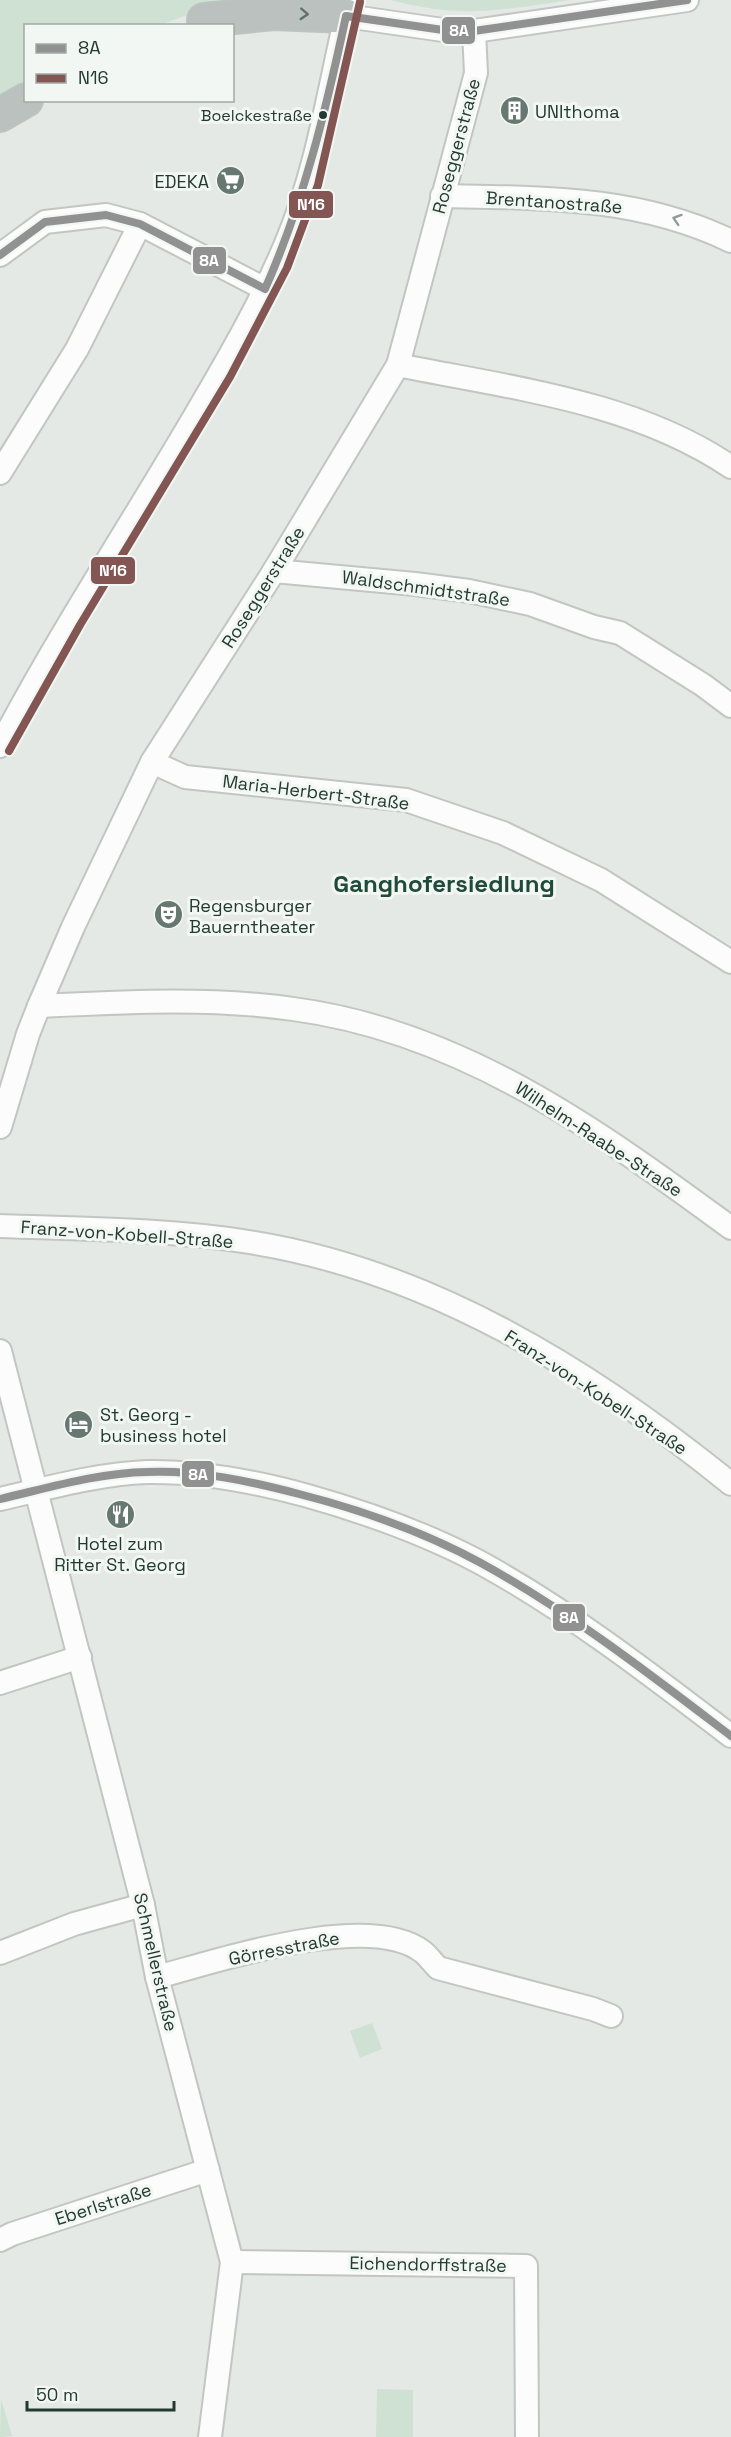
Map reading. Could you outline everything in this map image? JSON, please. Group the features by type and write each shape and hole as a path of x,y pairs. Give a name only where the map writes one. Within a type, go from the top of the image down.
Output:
{"highway":[{"path":"196,23 260,0"},
{"path":"196,23 274,13 348,8"},
{"path":"0,115 24,101"}],"street":[{"path":"0,746 33,684 220,373 288,241 304,193 348,8 443,30 474,31 687,0"},
{"name":"Roseggerstraße","path":"0,1127 28,1034 39,1006 73,927 152,762 274,571 398,365 476,73 474,31"},
{"name":"Brentanostraße","path":"442,196 549,198 622,205 688,223 731,241"},
{"path":"0,255 45,222 106,214 140,224 265,289"},
{"path":"0,473 78,349 140,224"},
{"path":"398,365 572,400 648,424 711,453 731,466"},
{"name":"Waldschmidtstraße","path":"274,571 426,585 530,604 594,627 620,633 703,685 731,706"},
{"name":"Maria-Herbert-Straße","path":"152,762 185,777 406,800 536,848 601,880 731,962"},
{"name":"Wilhelm-Raabe-Straße","path":"39,1006 149,1001 239,1003 295,1009 397,1032 495,1073 552,1103 646,1166 731,1228"},
{"name":"Franz-von-Kobell-Straße","path":"0,1226 181,1234 250,1242 341,1261 427,1293 509,1334 625,1405 731,1484"},
{"path":"0,1352 35,1491"},
{"path":"0,1498 118,1474 149,1472 267,1485 344,1506 419,1534 480,1562 546,1600 731,1736"},
{"name":"Schmellerstraße","path":"35,1491 80,1657 143,1905 157,1977 232,2262 210,2437"},
{"path":"0,1683 80,1657"},
{"path":"0,1953 74,1924 143,1905"},
{"name":"Görresstraße","path":"157,1977 282,1944 352,1934 398,1941 422,1951 438,1968 593,2009 611,2016"},
{"name":"Eberlstraße","path":"0,2240 208,2170"},
{"name":"Eichendorffstraße","path":"232,2262 526,2266 527,2437"}],"green space":[{"path":"0,0 228,0 163,24 24,24 24,90 0,103"},
{"path":"391,0 570,0 501,9 460,11 416,6"},
{"path":"372,2023 382,2049 360,2058 350,2031"},
{"path":"377,2389 413,2390 413,2437 376,2437"},
{"path":"1,2399 12,2436 0,2437"}],"transit line":[{"name":"8A","path":"0,255 45,222 106,215 140,224 265,289 279,256 313,155 346,16 443,30 474,31 687,0"},
{"name":"N16","path":"9,751 80,625 230,377 287,268 318,185 360,2"},
{"name":"8A","path":"0,1499 91,1478 128,1473 166,1472 243,1481 323,1500 437,1541 514,1582 578,1623 731,1736"}],"place":[{"name":"UNIthoma","path":"514,111"},
{"name":"Boelckestraße","path":"323,115"},
{"name":"EDEKA","path":"230,181"},
{"name":"Regensburger Bauerntheater","path":"168,915"},
{"name":"St. Georg - business hotel","path":"79,1424"},
{"name":"Hotel zum Ritter St. Georg","path":"120,1514"}],"district":[{"name":"Ganghofersiedlung","path":"444,883"}]}
